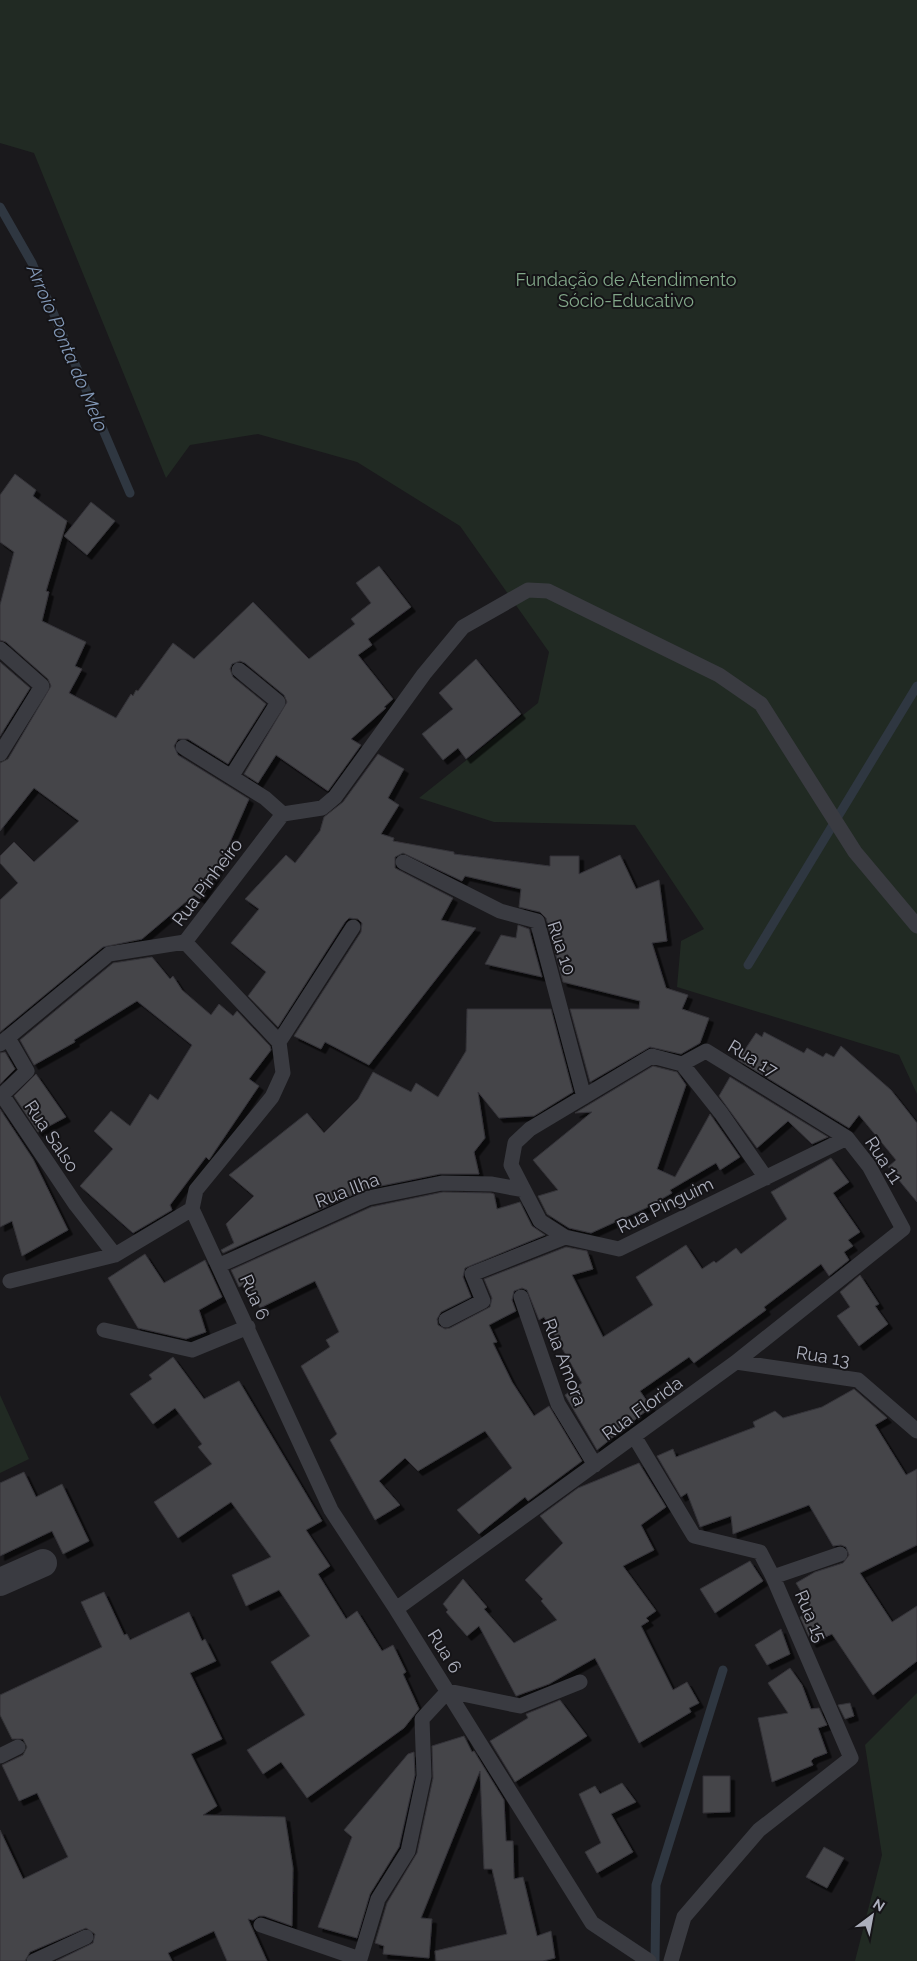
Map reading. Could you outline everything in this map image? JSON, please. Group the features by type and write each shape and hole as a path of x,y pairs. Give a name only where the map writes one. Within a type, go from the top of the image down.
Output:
{"street":[{"path":"0,1582 43,1563"}],"lane":[{"path":"183,748 265,798 282,814 322,808 335,797 424,674 463,627 528,590 548,591 719,675 761,704 855,852 917,926"},
{"path":"0,649 42,686 0,754"},
{"path":"231,777 278,702 239,670"},
{"name":"Rua Pinheiro","path":"4,1041 109,954 185,942 282,814"},
{"name":"Rua 10","path":"403,862 500,911 537,920 584,1096"},
{"path":"279,1042 353,927"},
{"path":"10,1281 115,1255 192,1209 196,1190 272,1097 283,1073 279,1042 185,942"},
{"name":"Rua Salso","path":"4,1041 28,1071 2,1096 76,1205 115,1255"},
{"name":"Rua 17","path":"682,1064 706,1051 847,1138"},
{"path":"584,1096 652,1056 682,1064 721,1113 766,1178"},
{"name":"Rua Pinguim","path":"584,1096 530,1129 515,1143 512,1165 540,1221 565,1237 619,1249 847,1138"},
{"name":"Rua 11","path":"847,1138 869,1166 904,1229"},
{"name":"Rua Ilha","path":"220,1265 368,1198 442,1183 492,1184 524,1190"},
{"name":"Rua 6","path":"192,1209 220,1265 331,1510 448,1691 592,1923 649,1961"},
{"name":"Rua Florida","path":"396,1609 736,1362 904,1229"},
{"path":"446,1320 483,1301 472,1274 565,1237"},
{"name":"Rua Amora","path":"521,1297 558,1404 595,1465"},
{"path":"104,1330 192,1350 248,1327"},
{"name":"Rua 13","path":"736,1362 858,1380 917,1431"},
{"name":"Rua 15","path":"634,1436 694,1536 760,1552 774,1577 851,1758 759,1830 684,1917 672,1961"},
{"path":"774,1577 840,1554"},
{"path":"448,1691 520,1706 580,1682"},
{"name":"Rua 6","path":"261,1925 360,1960 378,1899 408,1851 424,1776 422,1719 448,1691"},
{"path":"0,1756 18,1748"},
{"path":"34,1961 86,1937"}],"green space":[{"name":"Fundação de Atendimento Sócio-Educativo","path":"0,0 917,0 917,1094 899,1055 677,987 681,941 704,929 635,825 494,822 419,798 538,703 549,652 460,526 357,462 258,434 190,445 166,478 34,153 0,143"},
{"path":"0,1395 29,1459 0,1473"},
{"path":"917,1693 917,1961 855,1961 882,1855 865,1745"}],"building":[{"path":"15,474 36,490 33,496 67,521 46,591 49,592 42,621 86,642 75,666 82,669 69,693 116,718 131,694 133,696 136,690 138,691 173,643 194,659 253,602 309,659 355,624 351,619 371,603 356,583 379,566 411,607 368,639 372,645 358,655 393,699 384,707 386,708 351,739 361,745 328,791 276,755 258,783 244,774 287,702 284,695 245,663 240,661 232,664 230,669 233,677 266,704 228,764 188,739 178,739 174,746 178,755 249,799 215,876 200,899 194,895 142,939 103,947 0,1032 0,900 18,883 0,863 0,856 14,842 34,862 79,821 34,788 0,831 0,763 8,759 51,686 48,679 6,642 0,640 0,605 14,552 0,542 0,495"},
{"path":"91,502 115,521 87,555 64,536"},
{"path":"476,659 521,714 466,759 458,748 443,760 422,734 453,709 439,693"},
{"path":"0,662 30,688 0,736"},
{"path":"378,754 404,769 388,798 399,805 381,834 394,838 393,841 454,852 454,854 550,866 550,856 579,856 579,874 620,855 636,889 659,880 667,941 652,943 666,988 688,995 682,1009 709,1018 700,1043 681,1054 650,1047 590,1082 570,1009 639,1009 640,1001 563,982 546,918 540,912 519,907 521,889 465,876 462,881 403,853 395,857 395,868 453,898 441,920 476,928 369,1065 325,1042 321,1049 294,1036 361,932 362,923 358,919 349,918 345,922 278,1027 248,996 266,972 231,943 259,909 245,899 286,855 295,863 320,831 324,817 343,802"},
{"path":"518,925 529,929 542,977 485,964 501,935 516,938"},
{"path":"152,957 170,979 173,976 182,990 211,1015 219,1004 233,1016 237,1011 270,1046 271,1050 249,1079 259,1086 209,1160 206,1157 170,1205 172,1210 133,1233 80,1186 113,1149 94,1131 111,1111 130,1126 150,1094 158,1100 192,1045 137,1001 74,1040 75,1042 34,1065 20,1040 113,963"},
{"path":"467,1009 551,1009 573,1092 534,1116 499,1118 478,1092 485,1138 474,1152 479,1174 440,1174 366,1189 223,1253 221,1250 234,1243 226,1224 254,1196 229,1175 307,1113 324,1133 358,1099 373,1072 411,1092 416,1083 438,1097 466,1051"},
{"path":"764,1032 804,1053 807,1048 823,1057 826,1053 834,1057 841,1046 891,1090 917,1123 917,1202 888,1167 896,1160 859,1115 849,1128 738,1060 756,1033 762,1037"},
{"path":"5,1052 15,1069 0,1084 0,1053"},
{"path":"653,1066 677,1072 686,1085 657,1169 675,1177 710,1114 740,1157 720,1170 716,1163 670,1190 672,1193 646,1208 591,1233 569,1228 547,1214 538,1196 558,1190 533,1160 592,1112 575,1113"},
{"path":"36,1074 66,1117 38,1132 14,1096"},
{"path":"730,1077 828,1137 812,1144 788,1121 757,1148 719,1096"},
{"path":"0,1109 33,1159 68,1230 22,1256 12,1221 0,1227"},
{"path":"831,1158 849,1182 833,1193 860,1232 848,1240 853,1246 844,1252 849,1260 829,1276 821,1264 764,1307 766,1310 694,1363 689,1357 640,1391 651,1407 597,1450 565,1395 582,1383 544,1317 539,1320 527,1290 522,1288 514,1291 512,1300 516,1311 489,1325 497,1342 493,1343 512,1382 534,1416 549,1406 582,1461 528,1501 525,1497 479,1534 457,1510 512,1468 485,1431 418,1471 405,1458 379,1481 400,1505 375,1520 330,1440 337,1434 301,1366 330,1347 326,1340 339,1332 315,1281 260,1308 247,1283 239,1287 231,1270 371,1207 443,1192 491,1193 494,1194 497,1209 520,1202 532,1226 545,1235 465,1268 463,1277 471,1297 441,1312 437,1319 438,1325 445,1329 450,1328 490,1307 492,1298 484,1279 566,1247 587,1251 593,1269 572,1275 603,1337 653,1305 636,1277 686,1245 702,1269 714,1261 716,1263 736,1248 741,1254 787,1219 771,1192"},
{"path":"145,1254 164,1283 205,1260 222,1297 199,1310 206,1332 186,1339 138,1328 108,1278"},
{"path":"860,1275 879,1304 875,1306 888,1324 859,1346 837,1316 850,1307 840,1292"},
{"path":"173,1357 204,1399 239,1381 322,1521 306,1530 330,1566 318,1574 346,1619 357,1611 382,1651 393,1645 406,1672 403,1674 419,1709 404,1728 307,1798 281,1762 263,1774 247,1750 305,1715 271,1662 310,1636 279,1590 246,1606 232,1575 271,1557 231,1502 178,1538 154,1502 212,1464 198,1447 202,1444 175,1408 153,1424 130,1394 152,1379 149,1375"},
{"path":"854,1389 887,1418 875,1425 906,1475 917,1469 917,1545 860,1573 892,1622 917,1606 917,1661 873,1695 832,1634 812,1643 800,1617 812,1610 796,1583 815,1572 843,1563 849,1555 846,1547 841,1545 833,1546 809,1505 733,1534 731,1516 700,1527 687,1493 681,1497 657,1456 673,1449 676,1457 755,1427 753,1422 775,1411 783,1418 822,1407"},
{"path":"639,1463 666,1507 641,1525 654,1550 623,1566 656,1611 646,1618 649,1621 641,1626 673,1690 687,1682 699,1703 689,1708 691,1712 639,1743 595,1658 549,1684 516,1696 479,1626 467,1636 446,1612 448,1610 443,1604 463,1579 487,1607 484,1609 514,1643 557,1620 541,1601 543,1599 525,1580 563,1543 540,1516 578,1488"},
{"path":"24,1472 36,1497 62,1484 89,1541 63,1554 52,1531 0,1556 0,1483"},
{"path":"750,1561 763,1581 715,1613 700,1589"},
{"path":"104,1592 124,1635 127,1634 130,1640 189,1612 202,1641 205,1639 216,1661 190,1673 222,1739 191,1754 217,1806 203,1815 285,1817 293,1868 292,1926 264,1916 259,1916 253,1920 248,1919 267,1961 227,1961 214,1931 168,1953 172,1961 56,1961 93,1943 95,1934 86,1928 30,1952 25,1961 0,1961 0,1830 23,1879 68,1857 37,1793 19,1801 2,1765 23,1755 27,1747 23,1739 12,1739 0,1715 0,1695 102,1647 81,1602"},
{"path":"781,1629 790,1654 767,1665 755,1645"},
{"path":"790,1668 802,1685 811,1709 819,1708 827,1725 818,1728 827,1753 814,1758 811,1761 813,1765 772,1782 758,1718 788,1713 768,1683"},
{"path":"560,1700 587,1736 515,1782 490,1741 528,1718 526,1714"},
{"path":"850,1703 854,1716 845,1719 838,1705"},
{"path":"464,1736 472,1752 474,1751 504,1800 506,1841 513,1841 514,1879 523,1877 537,1936 551,1931 555,1958 543,1961 436,1961 435,1951 507,1934 492,1869 484,1869 480,1771 421,1918 432,1919 429,1958 383,1954 384,1946 375,1943 387,1903 417,1853 433,1778 432,1746"},
{"path":"414,1752 415,1775 399,1847 370,1894 357,1938 318,1927 352,1837 344,1830 408,1754"},
{"path":"703,1776 730,1776 730,1812 703,1813"},
{"path":"622,1783 636,1802 611,1814 633,1852 597,1873 585,1852 601,1843 579,1794 595,1786 600,1794"},
{"path":"824,1847 844,1858 827,1888 806,1877"}],"waterway":[{"name":"Arroio Ponta do Melo","path":"0,207 32,263 130,493"},
{"path":"748,965 917,686"},
{"path":"655,1961 656,1885 723,1670"}]}
